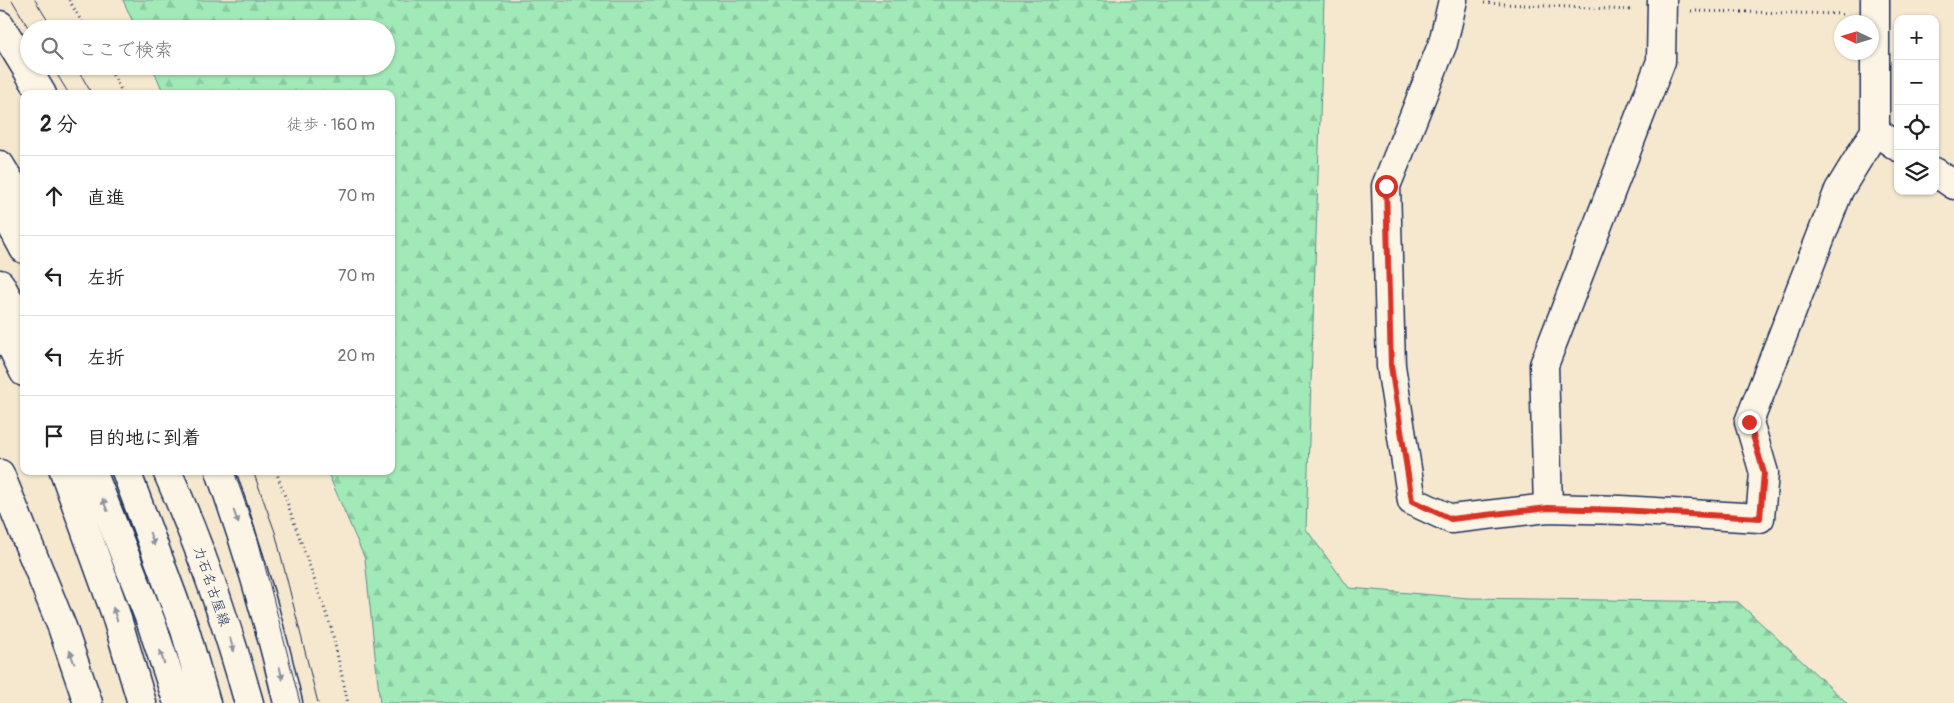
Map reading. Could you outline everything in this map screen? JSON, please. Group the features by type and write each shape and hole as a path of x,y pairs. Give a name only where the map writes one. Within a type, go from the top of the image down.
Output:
{"main road":[{"path":"1453,0 1443,43 1386,186 1391,366 1412,501 1451,519 1548,508 1760,518 1764,473 1749,422 1839,190 1875,131 1875,0"},
{"path":"1548,508 1544,365 1660,61 1662,0"},
{"path":"0,25 20,58"},
{"path":"30,75 40,90"},
{"path":"1875,131 1894,144"},
{"path":"0,165 20,198"},
{"path":"1939,175 1954,185"},
{"path":"0,204 20,242"},
{"path":"0,284 20,321"},
{"path":"0,322 20,364"},
{"path":"0,474 62,627 88,703"},
{"path":"65,475 115,612 142,703"},
{"path":"94,475 151,622 178,703"},
{"path":"127,475 185,630 206,703"},
{"name":"力石名古屋線","path":"169,475 190,525 217,598 249,703"},
{"path":"221,475 260,594 288,703"}],"path":[{"path":"69,0 81,20"},
{"path":"113,75 121,90"},
{"path":"277,475 331,627 348,703"}],"green space":[{"path":"123,0 1324,0 1306,529 1349,588 1469,598 1738,602 1847,703 380,703 365,559 329,475 395,475 395,90 162,90 156,75 395,75 395,20 132,20"}],"tram line":[{"path":"12,0 24,20"},
{"path":"35,0 47,20"},
{"path":"57,75 67,90"},
{"path":"81,75 90,90"},
{"path":"235,475 258,539 300,703"},
{"path":"254,475 275,532 318,703"}],"route":[{"path":"1386,186 1391,366 1412,501 1451,519 1548,508 1760,518 1764,473 1749,422"}]}
